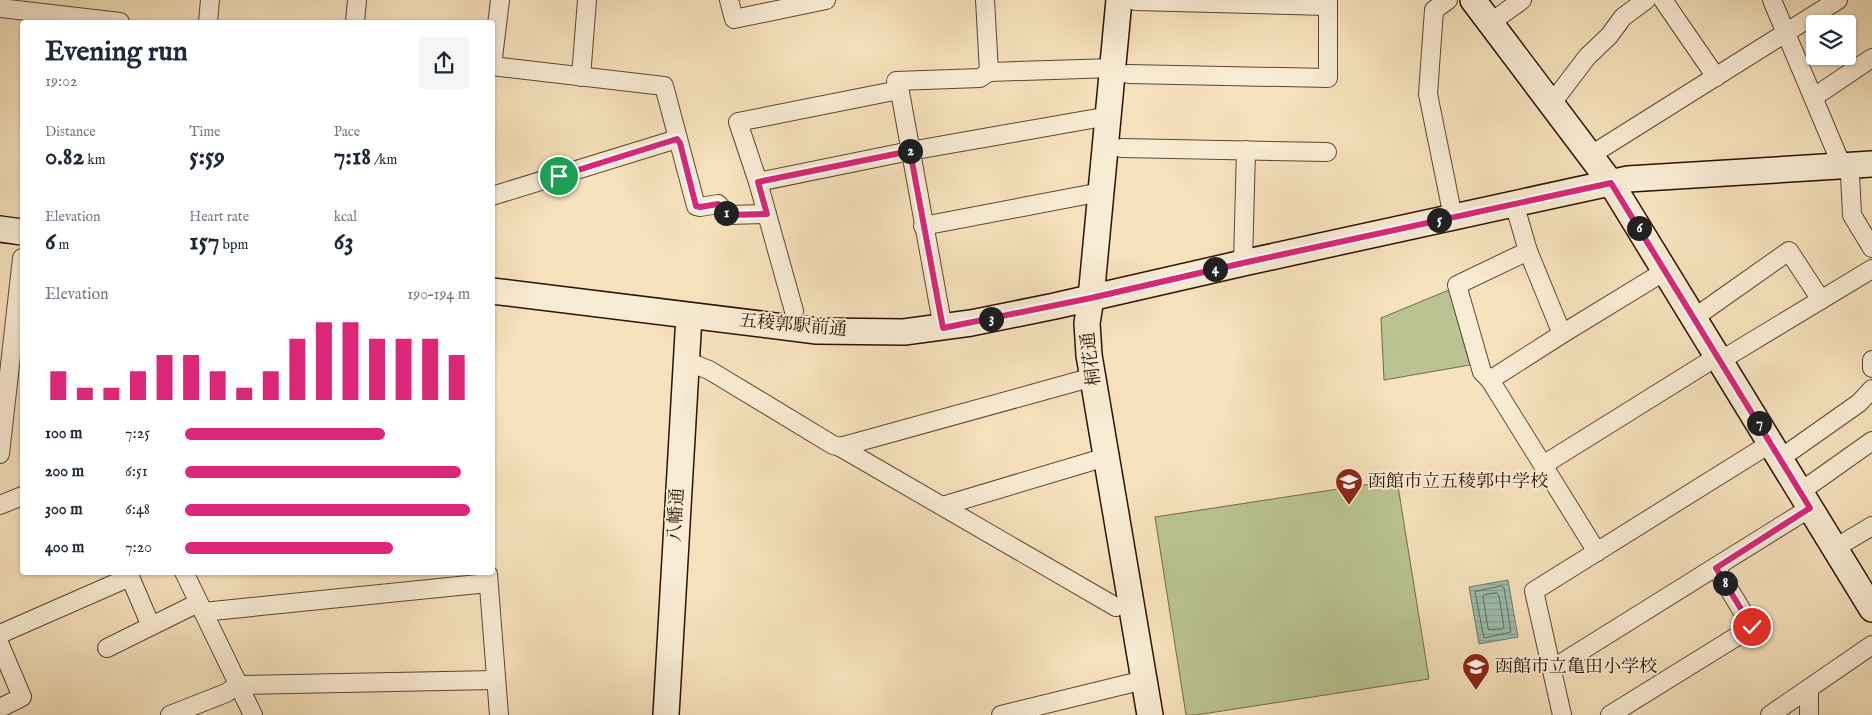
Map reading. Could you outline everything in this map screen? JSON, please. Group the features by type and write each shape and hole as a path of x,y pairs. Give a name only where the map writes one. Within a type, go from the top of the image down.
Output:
{"street":[{"path":"208,20 210,0"},
{"path":"355,20 357,0"},
{"path":"495,41 500,0"},
{"path":"581,76 587,0"},
{"path":"729,0 734,19 826,0"},
{"path":"985,0 989,72"},
{"path":"1448,0 1434,10 1428,94 1453,217"},
{"path":"1473,0 1611,183 1666,271 1723,356 1779,448 1805,500 1872,609"},
{"path":"1490,22 1522,0"},
{"path":"1552,103 1587,57 1609,36 1623,17 1646,0"},
{"path":"1663,0 1716,77"},
{"path":"1772,0 1814,97 1855,168 1852,215 1872,248"},
{"path":"1591,155 1838,0"},
{"path":"794,311 758,182 738,122 898,84 980,78 989,72 1121,71 1328,78 1328,3 1127,1"},
{"name":"桐花通","path":"1127,1 1121,71 1109,116 1087,323 1093,377 1150,715"},
{"path":"0,8 54,12 107,20"},
{"path":"1814,97 1872,58"},
{"path":"495,66 664,86 696,206 718,204 728,215 767,214"},
{"path":"898,84 943,328"},
{"path":"758,182 910,151 1109,116"},
{"path":"495,195 677,139"},
{"path":"1121,148 1327,152"},
{"path":"1243,263 1246,150"},
{"name":"五稜郭駅前通","path":"495,291 689,316 844,332 904,332 943,328 1091,298 1514,203 1628,180 1855,168"},
{"path":"923,226 1101,192"},
{"path":"1514,203 1528,251 1562,334"},
{"path":"0,230 20,232"},
{"path":"1528,251 1457,285 1482,372 1490,380 1597,552"},
{"path":"1701,313 1789,251 1821,300"},
{"path":"1543,465 1723,356 1872,269"},
{"path":"1490,380 1666,271"},
{"path":"0,454 20,276"},
{"name":"八幡通","path":"666,715 689,316"},
{"path":"686,360 709,370 833,445 840,447 1116,607"},
{"path":"1872,360 1872,368"},
{"path":"840,447 1093,377"},
{"path":"1562,715 1534,591 1597,552 1859,403 1872,389"},
{"path":"1552,669 1716,568 1805,500 1872,442"},
{"path":"942,506 1106,457"},
{"path":"0,505 20,497"},
{"path":"1836,548 1872,526"},
{"path":"1610,715 1752,627 1716,568"},
{"path":"185,575 253,715"},
{"path":"0,634 130,577 151,626"},
{"path":"107,648 151,626 200,608 488,578 499,715"},
{"path":"0,644 22,697 0,708"},
{"path":"1770,715 1872,645"},
{"path":"170,715 226,693 238,685 495,680"},
{"path":"1001,715 1144,680"},
{"path":"1808,715 1809,689"}],"green space":[{"path":"1449,290 1470,365 1384,380 1381,318"},
{"path":"1397,480 1429,679 1186,715 1155,517"}],"water":[{"path":"1508,580 1518,637 1479,644 1469,587"}],"place":[{"name":"函館市立五稜郭中学校","path":"1349,506"},
{"name":"函館市立亀田小学校","path":"1476,691"}],"route":[{"path":"559,176 677,139 680,143 696,206 718,204 728,215 767,214 758,182 910,151 943,328 1091,298 1611,183 1810,508 1716,568 1752,627"}]}
